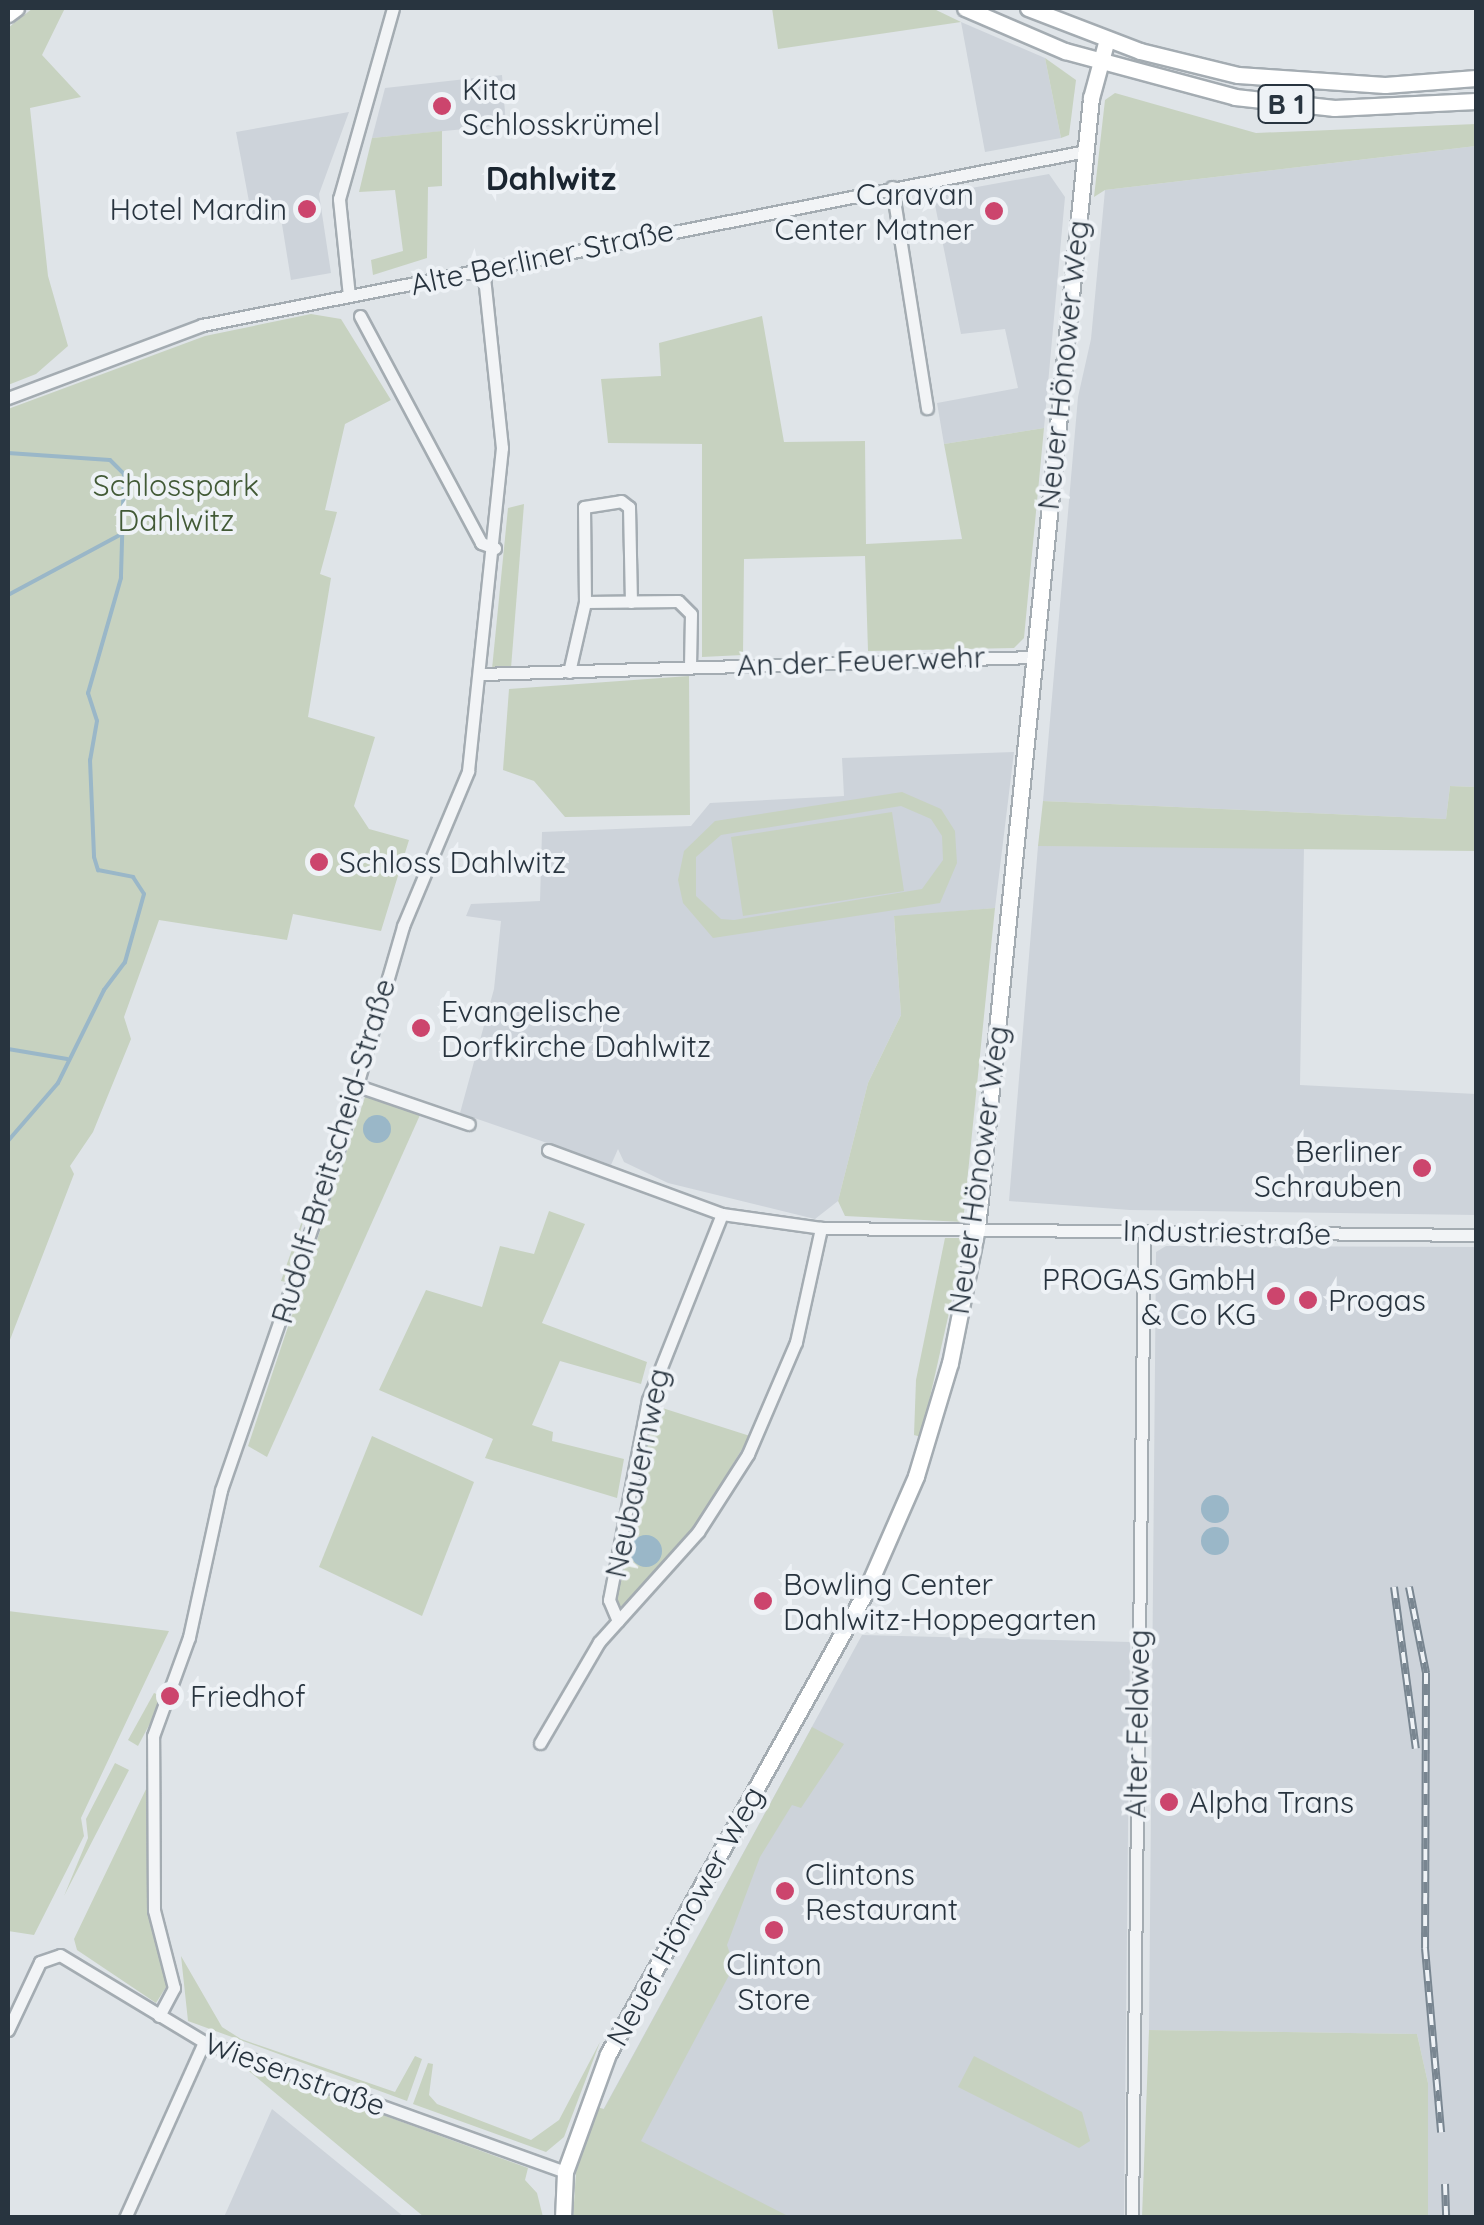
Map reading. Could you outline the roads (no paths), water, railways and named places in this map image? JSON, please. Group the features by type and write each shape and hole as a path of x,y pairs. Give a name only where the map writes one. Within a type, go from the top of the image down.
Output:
{"main road":[{"path":"8,14 16,8"},
{"name":"B 1","path":"965,8 1100,62 1283,104 1382,108 1476,101"},
{"name":"B 1","path":"1028,8 1194,67 1282,82 1386,85 1476,78"},
{"name":"Neuer Hönower Weg","path":"563,2218 565,2172 608,2054 865,1593 932,1430 977,1228 1086,151 1107,39"}],"street":[{"path":"350,296 339,199 393,8"},
{"name":"Alte Berliner Straße","path":"8,398 202,325 1086,151"},
{"path":"892,187 928,408"},
{"name":"Rudolf-Breitscheid-Straße","path":"159,2016 171,1999 173,1970 154,1910 153,1736 190,1637 221,1490 358,1086 403,926 468,771 495,548 502,448 483,268"},
{"path":"360,316 482,543 495,548"},
{"path":"569,672 585,602 584,507 621,500 629,507 631,602"},
{"name":"An der Feuerwehr","path":"585,602 678,601 691,614 690,666"},
{"name":"An der Feuerwehr","path":"481,674 1033,657"},
{"path":"358,1086 468,1124"},
{"name":"Industriestraße","path":"548,1150 722,1214 821,1228 1476,1235"},
{"name":"Neubauernweg","path":"618,1621 609,1600 648,1400 722,1214"},
{"name":"Neubauernweg","path":"540,1743 578,1672 698,1532 748,1454 796,1342 821,1228"},
{"name":"Alter Feldweg","path":"1132,2218 1144,1231"},
{"name":"Wiesenstraße","path":"8,2030 40,1962 52,1954 66,1957 204,2042 565,2172"},
{"path":"125,2218 204,2042"}],"water":[{"path":"377,1115 387,1119 391,1129 387,1139 377,1143 367,1139 363,1129 367,1119"},
{"path":"1215,1495 1225,1499 1229,1509 1225,1519 1215,1523 1205,1519 1201,1509 1205,1499"},
{"path":"1215,1527 1225,1531 1229,1541 1225,1551 1215,1555 1205,1551 1201,1541 1205,1531"},
{"path":"646,1535 657,1540 662,1551 657,1562 646,1567 635,1562 630,1551 635,1540"}],"waterway":[{"path":"8,453 110,460 124,474 121,578 88,693 97,721 90,760 94,857 98,870 133,877 144,894 125,962 104,990 58,1083 8,1141"},
{"path":"8,595 122,534"},
{"path":"8,1049 67,1059"}],"railway":[{"path":"1394,1587 1416,1749"},
{"path":"1409,1587 1426,1673 1425,1948 1441,2132"},
{"path":"1445,2184 1446,2218"}],"place":[{"name":"Kita Schlosskrümel","path":"442,106"},
{"name":"Hotel Mardin","path":"307,209"},
{"name":"Caravan Center Matner","path":"994,211"},
{"name":"Schloss Dahlwitz","path":"319,862"},
{"name":"Evangelische Dorfkirche Dahlwitz","path":"421,1028"},
{"name":"Berliner Schrauben","path":"1422,1168"},
{"name":"PROGAS GmbH & Co KG","path":"1276,1296"},
{"name":"Progas","path":"1308,1300"},
{"name":"Bowling Center Dahlwitz-Hoppegarten","path":"763,1601"},
{"name":"Friedhof","path":"170,1696"},
{"name":"Alpha Trans","path":"1169,1802"},
{"name":"Clintons Restaurant","path":"785,1891"},
{"name":"Clinton Store","path":"774,1930"}],"district":[{"name":"Dahlwitz","path":"551,178"}],"park label":[{"name":"Schlosspark Dahlwitz","path":"176,502"}]}
